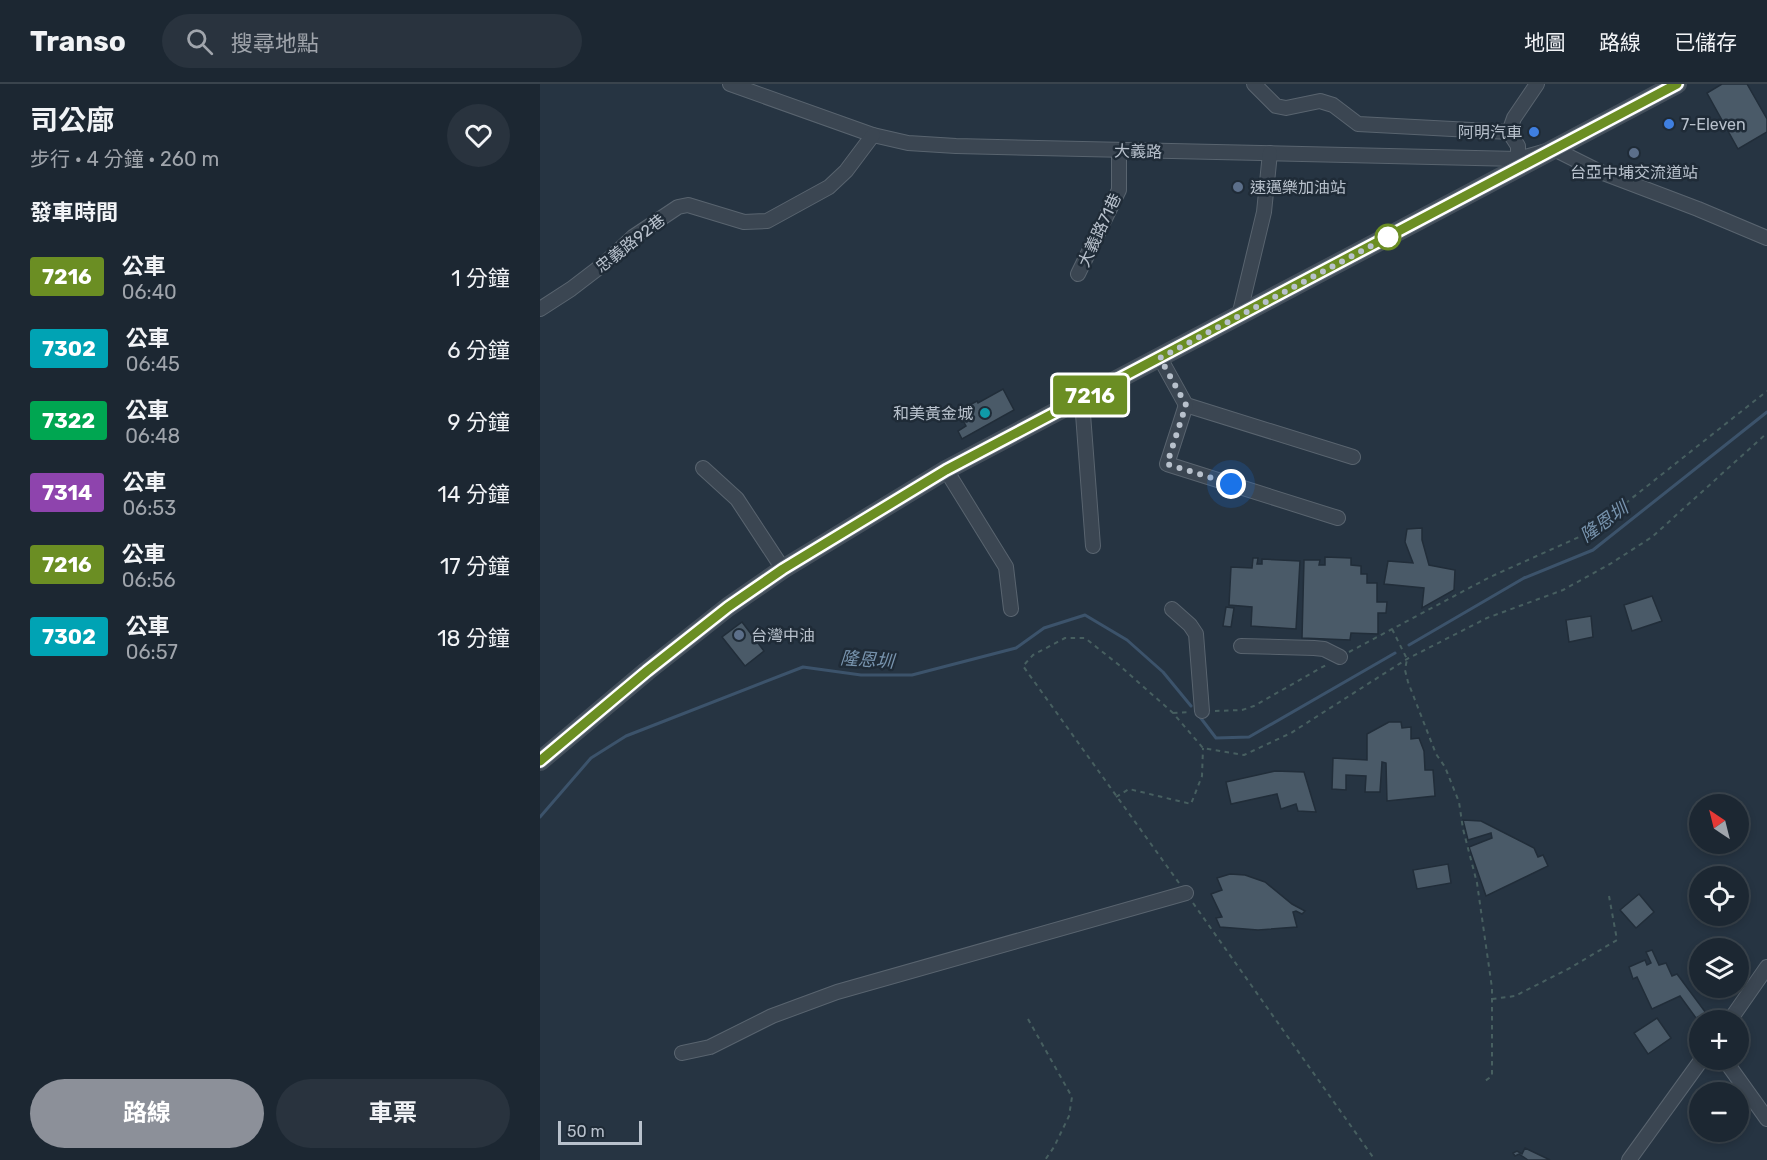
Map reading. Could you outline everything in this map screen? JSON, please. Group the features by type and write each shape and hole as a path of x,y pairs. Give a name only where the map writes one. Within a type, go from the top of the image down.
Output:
{"main road":[{"path":"540,761 701,628 783,569 946,470 1677,84"}],"street":[{"name":"大義路","path":"730,84 873,135 908,143 1518,159 1554,149"},
{"path":"1509,132 1514,118 1537,84"},
{"path":"1260,87 1276,106 1286,108 1320,101 1333,105 1358,124 1509,132"},
{"path":"1509,132 1518,146 1518,159"},
{"name":"忠義路92巷","path":"540,309 605,263 633,237 678,207 688,205 744,222 767,222 829,187 846,171 873,135"},
{"path":"1554,149 1598,171 1698,208 1767,238"},
{"name":"大義路71巷","path":"1078,274 1119,190 1119,150"},
{"path":"1239,316 1264,212 1270,153"},
{"path":"1160,358 1186,405 1353,457"},
{"path":"1078,401 1083,414 1094,546"},
{"path":"1186,405 1167,464 1338,518"},
{"path":"703,468 737,499 783,569"},
{"path":"946,470 1006,567 1011,609"},
{"path":"1172,609 1190,625 1196,634 1202,711"},
{"path":"1241,646 1324,649 1340,657"},
{"path":"682,1053 710,1047 772,1016 837,992 1186,893"},
{"path":"1737,1010 1767,967"},
{"path":"1629,1160 1694,1070"},
{"path":"1732,1070 1767,1119"}],"path":[{"path":"1173,714 1242,710 1254,706 1490,577 1588,533 1767,391"},
{"path":"1374,1160 1023,666 1033,655 1065,638 1085,638 1173,714 1203,748 1244,755 1291,733 1407,659 1487,618 1563,590 1610,564 1652,537 1767,433"},
{"path":"1392,629 1407,659 1405,669 1408,682 1436,754 1445,767 1460,802 1463,829 1477,883 1492,988 1492,1076 1485,1081"},
{"path":"1116,797 1129,789 1191,804 1202,776 1203,748"},
{"path":"1492,999 1515,996 1570,968 1617,940 1609,896"},
{"path":"1028,1019 1072,1097 1069,1116 1054,1148 1045,1160"}],"building":[{"path":"1722,84 1747,84 1767,119 1767,132 1738,149 1707,93"},
{"name":"和美黃金城","path":"1003,389 1014,410 962,439 958,431 966,426 960,415 966,412 964,408"},
{"path":"1422,528 1422,540 1429,565 1455,570 1454,590 1422,608 1424,588 1384,584 1388,561 1413,563 1405,542 1407,529"},
{"path":"1325,557 1351,558 1351,565 1361,566 1361,574 1367,574 1367,583 1377,583 1377,602 1387,602 1386,613 1378,613 1378,634 1351,633 1350,640 1302,638 1304,560 1320,560 1319,565 1325,565"},
{"path":"1253,558 1258,558 1257,564 1262,564 1262,559 1300,561 1296,629 1251,626 1252,607 1229,605 1231,567 1252,568"},
{"path":"1652,596 1662,621 1632,631 1624,605"},
{"path":"1226,607 1234,608 1231,627 1223,626"},
{"path":"1591,616 1593,637 1569,642 1566,620"},
{"path":"742,622 764,651 745,666 722,637"},
{"path":"1389,722 1401,722 1402,728 1411,727 1411,739 1419,738 1424,751 1425,770 1433,770 1435,796 1387,801 1386,763 1382,762 1380,792 1365,792 1366,776 1346,775 1346,790 1332,789 1333,758 1367,760 1367,734"},
{"path":"1275,771 1304,772 1316,812 1298,811 1296,804 1281,809 1277,794 1231,804 1226,782"},
{"path":"1463,820 1481,821 1534,848 1538,857 1543,855 1548,866 1486,896 1469,847 1492,838 1491,833 1468,840"},
{"path":"1448,864 1451,883 1417,889 1413,870"},
{"path":"1230,874 1245,875 1265,882 1292,904 1305,911 1302,914 1293,912 1297,927 1258,930 1220,927 1216,918 1222,917 1211,894 1222,890 1217,878"},
{"path":"1639,894 1654,912 1636,928 1620,910"},
{"path":"1652,950 1659,965 1666,963 1672,976 1677,974 1689,990 1689,998 1695,998 1704,1010 1690,1010 1680,996 1652,1009 1637,977 1633,979 1629,967 1645,960 1647,965 1651,963 1646,952"},
{"path":"1657,1018 1671,1038 1648,1054 1634,1033"},
{"path":"1525,1148 1550,1160 1528,1160 1519,1154 1515,1156 1513,1153 1517,1151 1522,1154"}],"waterway":[{"name":"隆恩圳","path":"1409,645 1524,578 1593,550 1767,412"},
{"name":"隆恩圳","path":"540,817 591,758 626,736 803,667 861,675 912,675 1016,648 1044,628 1085,615 1127,640 1163,672 1191,706"},
{"name":"隆恩圳","path":"1200,717 1216,738 1249,737 1395,653"}],"bus line":[{"name":"7216","path":"540,761 647,671 728,607 783,569 946,470 1677,84"}],"place":[{"name":"7-Eleven","path":"1669,124"},
{"name":"阿明汽車","path":"1534,132"},
{"name":"台亞中埔交流道站","path":"1634,153"},
{"name":"速邁樂加油站","path":"1238,187"},
{"name":"和美黃金城","path":"985,413"},
{"name":"台灣中油","path":"739,635"}],"route":[{"path":"1231,484 1167,464 1186,405 1160,358 1388,237"}]}
